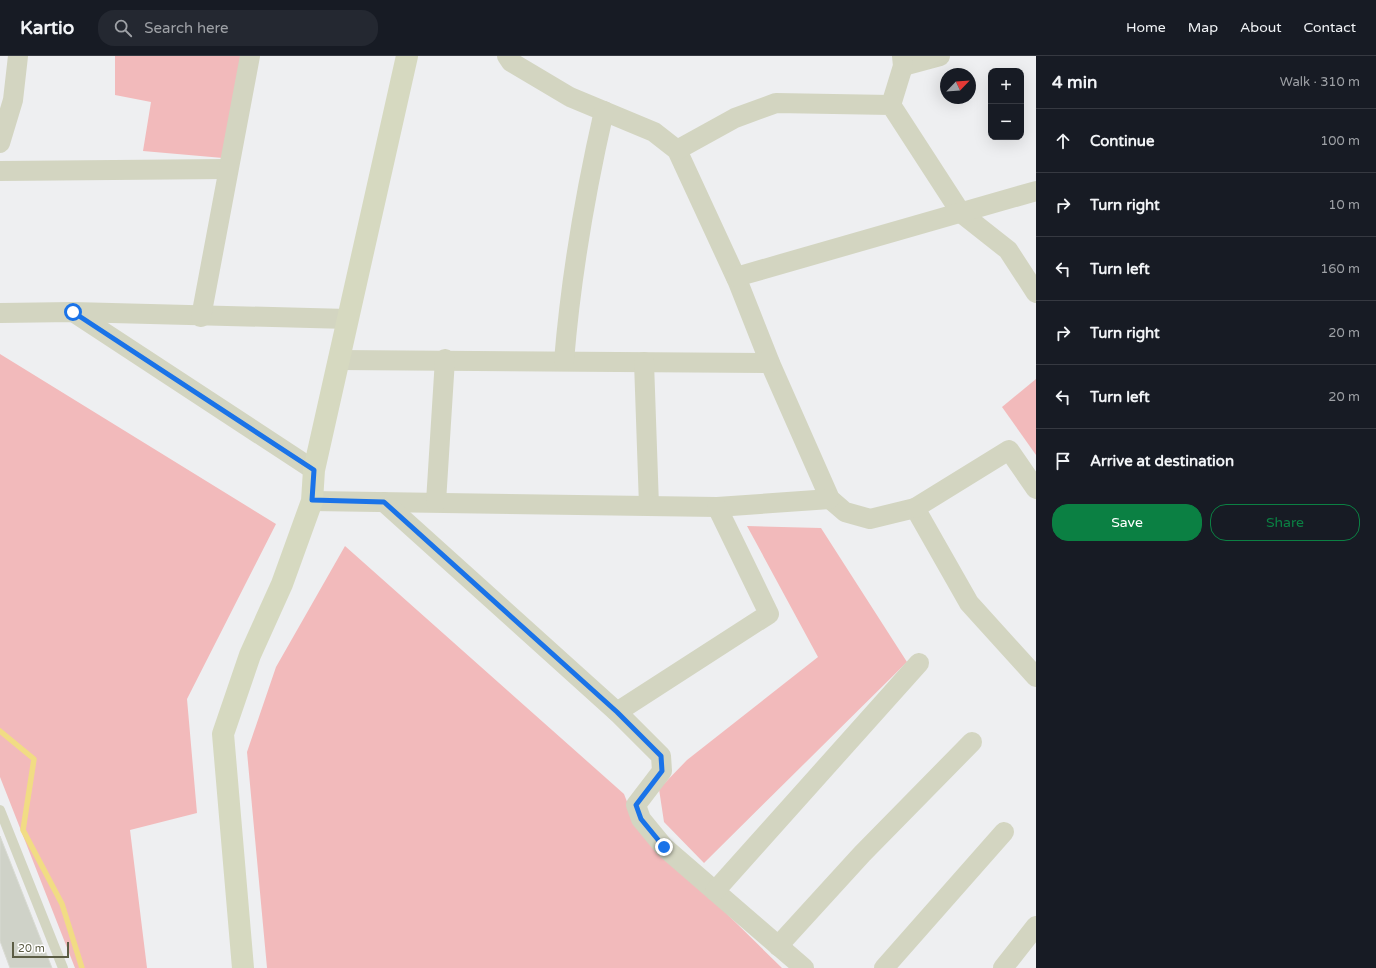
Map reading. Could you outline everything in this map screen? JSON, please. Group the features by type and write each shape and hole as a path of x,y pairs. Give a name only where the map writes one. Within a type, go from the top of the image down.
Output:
{"street":[{"path":"0,143 13,100 18,56"},
{"path":"201,316 250,56"},
{"path":"243,968 223,734 250,655 282,584 312,500 314,470 407,56"},
{"path":"507,56 511,62 525,63 570,97 654,132 677,150 736,277 770,364 830,499 845,512 870,519 915,508 1009,450 1036,489"},
{"path":"940,56 902,61 891,105 961,213 1008,250 1036,293"},
{"path":"677,150 735,118 776,103 891,105"},
{"path":"564,361 567,316 578,233 604,111"},
{"path":"0,171 228,168"},
{"path":"736,277 1036,191"},
{"path":"0,313 73,312 348,319"},
{"path":"73,312 314,470"},
{"path":"338,360 445,359 770,364"},
{"path":"436,502 445,359"},
{"path":"644,362 649,506"},
{"path":"312,500 717,507 830,499"},
{"path":"384,502 617,712 661,756 662,771 636,805 641,819 664,847 804,968"},
{"path":"617,712 769,614 717,507"},
{"path":"915,508 969,603 1036,677"},
{"path":"715,891 919,663"},
{"path":"778,946 862,854 972,742"},
{"path":"884,968 1004,832"},
{"path":"1003,968 1036,926"}],"lane":[{"path":"0,810 63,968"}],"shaded area":[{"path":"115,56 242,56 223,158 143,151 151,102 115,95"},
{"path":"0,354 276,524 187,699 197,813 130,830 147,968 75,968 0,777"},
{"path":"1036,379 1036,455 1002,407"},
{"path":"747,526 821,528 907,662 704,863 664,822 659,789 687,760 818,657"},
{"path":"345,546 624,794 636,825 782,968 267,968 247,752 276,667"}],"building":[{"path":"0,836 52,968 10,968 0,941"}],"waterway":[{"path":"0,731 34,759 23,830 62,904 82,968"}],"route":[{"path":"73,312 314,470 312,500 384,502 617,712 661,756 662,771 636,805 641,819 664,847"}]}
